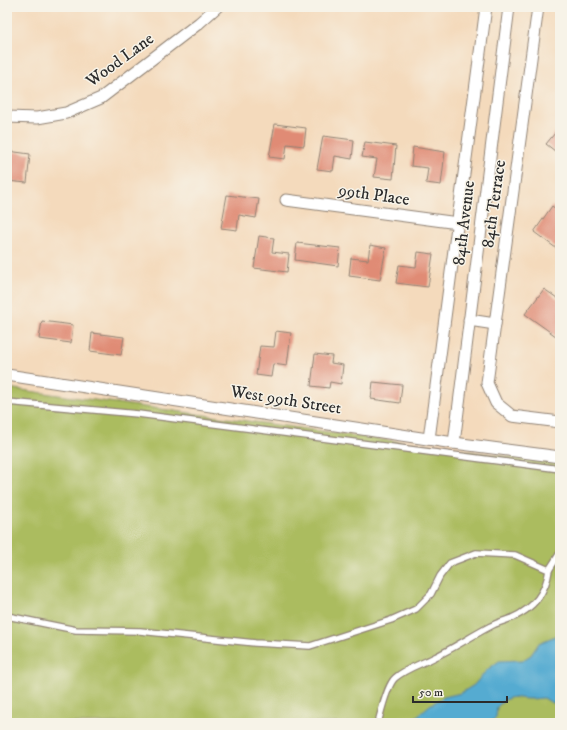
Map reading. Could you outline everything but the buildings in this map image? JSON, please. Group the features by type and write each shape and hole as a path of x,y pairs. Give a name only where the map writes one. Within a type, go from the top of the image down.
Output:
{"street":[{"name":"Wood Lane","path":"7,117 37,118 66,113 101,98 199,23 217,7"},
{"name":"84th Avenue","path":"429,439 486,7"},
{"name":"84th Avenue","path":"454,443 509,7"},
{"name":"84th Terrace","path":"538,7 487,383 496,403 512,416 560,422"},
{"name":"99th Place","path":"286,200 458,223"},
{"path":"469,320 495,324"},
{"name":"West 99th Street","path":"7,375 454,443 560,457"}],"lane":[{"path":"7,402 145,415 560,469"},
{"path":"378,723 394,678 454,648 490,626 526,611 540,596 548,582 549,570 560,552"},
{"path":"7,616 76,630 140,631 310,646 391,620 416,609 431,594 440,576 450,563 476,553 515,556 549,570"}],"green space":[{"path":"7,388 560,464 560,723 7,723"}],"water":[{"path":"560,634 560,703 552,703 544,698 530,699 513,697 506,699 497,707 496,717 490,723 412,723 416,717 430,705 444,697 461,693 474,685 487,670 499,661 523,660 531,655 539,643"}]}
